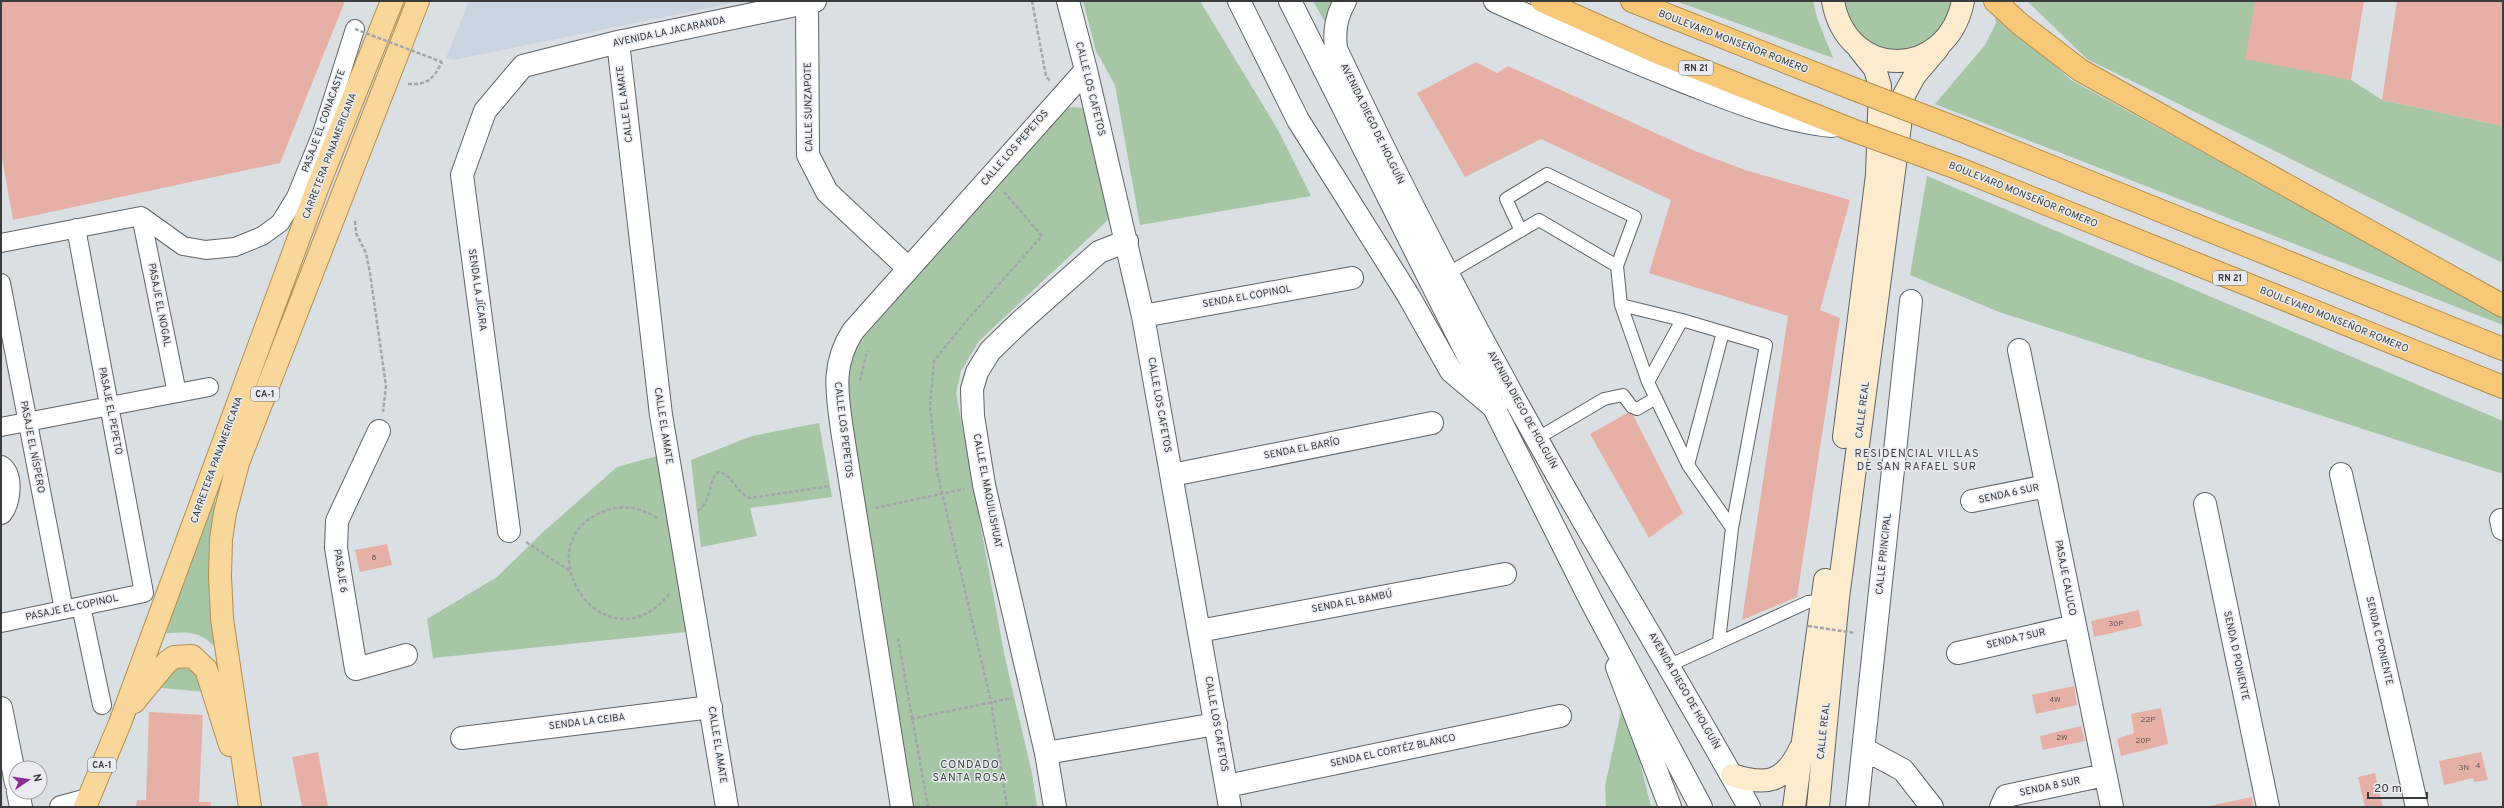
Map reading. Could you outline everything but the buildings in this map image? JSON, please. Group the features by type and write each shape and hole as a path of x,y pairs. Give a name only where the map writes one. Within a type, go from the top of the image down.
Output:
{"highway":[{"name":"BOULEVARD MONSEÑOR ROMERO","path":"1542,1 1654,51 1848,128 1957,168 2503,387"},
{"name":"BOULEVARD MONSEÑOR ROMERO","path":"1632,1 1958,129 2503,349"},
{"path":"1995,1 2020,24 2080,70 2500,303"}],"main road":[{"name":"CARRETERA PANAMERICANA","path":"86,804 120,723 318,186 392,1"},
{"name":"CA-1","path":"250,807 222,619 221,538 225,513 238,463 418,1"},
{"path":"1833,1 1835,16 1844,33 1859,48 1878,58 1898,61 1919,58 1938,48"},
{"name":"CALLE REAL","path":"1818,807 1838,598 1904,95 1915,75 1951,34 1960,17 1963,1"},
{"name":"CALLE REAL","path":"1794,807 1877,175 1880,86 1875,69 1859,48"},
{"path":"120,723 167,662 174,657 192,656 206,669 210,678 250,807"},
{"path":"1732,775 1749,781 1773,779 1792,766 1804,740"}],"street":[{"path":"1239,1 1298,120 1408,295 1452,372 1496,409"},
{"name":"AVENIDA DIEGO DE HOLGUÍN","path":"1290,1 1590,598 1700,807"},
{"name":"AVENIDA DIEGO DE HOLGUÍN","path":"1345,1 1339,12 1334,30 1336,49 1447,274 1584,521 1670,665 1749,807"},
{"path":"1495,1 1648,68 1754,109 1809,124 1848,128"},
{"name":"AVENIDA LA JACARANDA","path":"523,66 618,42 811,2"},
{"name":"CALLE SUNZAPOTE","path":"811,2 808,155 827,192 908,268"},
{"name":"CALLE LOS CAFETOS","path":"1069,3 1127,241 1143,316 1229,797"},
{"name":"PASAJE EL CONACASTE","path":"141,216 183,246 206,250 235,247 262,236 280,223 296,197 322,133 355,29"},
{"name":"CALLE EL AMATE","path":"618,42 661,415 727,807"},
{"name":"SENDA LA JÍCARA","path":"509,530 462,175 485,111 523,66"},
{"name":"CALLE LOS PEPETOS","path":"902,807 850,482 836,383 840,358 853,331 1086,70"},
{"path":"1,243 141,216"},
{"name":"PASAJE EL NOGAL","path":"141,216 177,393"},
{"name":"PASAJE EL PEPETO","path":"76,228 144,593"},
{"name":"CALLE EL MAQUILISHUAT","path":"1054,807 1046,753 984,485 972,405 973,385 982,362 990,351 1020,322 1100,252 1127,241"},
{"name":"SENDA EL COPINOL","path":"1143,316 1352,278"},
{"name":"PASAJE EL NÍSPERO","path":"1,283 64,610"},
{"name":"CALLE PRINCIPAL","path":"1857,807 1911,301"},
{"name":"PASAJE CALUCO","path":"2019,350 2112,807"},
{"path":"1,427 209,387"},
{"name":"SENDA EL BARÍO","path":"1172,475 1432,423"},
{"name":"PASAJE 6","path":"379,430 337,521 336,548 356,669 406,655"},
{"path":"1,467 9,484 6,507 1,513"},
{"name":"SENDA C PONIENTE","path":"2340,474 2417,807"},
{"name":"SENDA 6 SUR","path":"1972,501 2047,486"},
{"name":"SENDA D PONIENTE","path":"2205,504 2268,807"},
{"name":"SENDA EL BAMBÚ","path":"1199,631 1505,574"},
{"name":"PASAJE EL COPINOL","path":"1,623 144,593"},
{"path":"1590,598 1642,729 1670,807"},
{"path":"81,606 102,705"},
{"name":"SENDA 7 SUR","path":"1958,653 2075,626"},
{"name":"SENDA LA CEIBA","path":"462,738 711,707"},
{"path":"1,708 11,760"},
{"name":"SENDA EL CORTÉZ BLANCO","path":"1229,797 1560,716"},
{"path":"1046,753 1216,724"},
{"path":"1864,749 1903,770 1932,807"},
{"name":"SENDA 8 SUR","path":"2001,807 2006,796 2105,775"},
{"path":"62,807 86,804"}],"lane":[{"path":"1521,230 1506,199 1547,174 1634,217 1617,266 1621,305 1648,382 1688,465 1732,528"},
{"path":"1447,274 1539,220 1617,266"},
{"path":"1621,305 1682,320 1766,345 1732,528 1719,641"},
{"path":"1648,382 1682,320"},
{"path":"1688,465 1722,332"},
{"path":"1538,438 1604,399 1617,395 1623,395 1632,407 1637,409 1656,398"},
{"path":"1670,665 1719,641 1808,602 1822,601"}],"path":[{"path":"1032,1 1046,76"},
{"path":"355,29 442,62 434,78 427,83 408,84 405,87"},
{"path":"998,196 1003,190"},
{"path":"354,216 356,233 366,253 370,273 386,386 379,430"},
{"path":"860,383 868,348"},
{"path":"690,588 671,592 653,610 642,615 616,617 590,606 581,597 574,585 570,571 572,544 578,532 586,522 610,509 637,508 680,524 706,505 713,478 718,472 726,474 740,493 750,498 850,482"},
{"path":"855,512 984,485"},
{"path":"875,500 878,516"},
{"path":"509,530 570,571"},
{"path":"1808,626 1855,633"},
{"path":"897,633 928,807"},
{"path":"888,723 1032,694"}],"shaded area":[{"path":"469,1 743,1 453,60 446,58"}],"green space":[{"path":"1083,1 1200,1 1278,130 1311,196 1140,225 1115,85 1096,51"},
{"path":"1313,1 1335,1 1329,29"},
{"path":"1676,1 1813,1 1817,18 1833,58"},
{"path":"1841,1 1956,1 1934,45 1892,57 1861,41"},
{"path":"2027,1 2255,1 2351,80 2382,100 2503,126 2503,263 2087,59"},
{"path":"1995,11 2071,80 2503,317 2503,325 1935,104 1985,45 1996,23"},
{"path":"1071,107 1083,108 1092,115 1113,205 1109,219 979,341 961,371 956,393 1005,658 1032,773 1037,807 914,807 848,395 847,377 852,351 1061,112"},
{"path":"1927,176 2503,421 2503,474 1999,312 1910,275"},
{"path":"819,423 832,497 750,508 757,536 701,547 691,460 752,436"},
{"path":"657,456 687,632 433,658 427,619 497,577 542,533 617,467"},
{"path":"215,492 213,569 222,656 208,640 201,636 186,633 157,634"},
{"path":"181,667 191,670 197,675 206,692 161,688 171,670"},
{"path":"1624,698 1651,807 1606,807 1605,786"}],"district":[{"name":"RESIDENCIAL VILLAS DE SAN RAFAEL SUR","path":"1917,460"},
{"name":"CONDADO SANTA ROSA","path":"970,771"}]}
